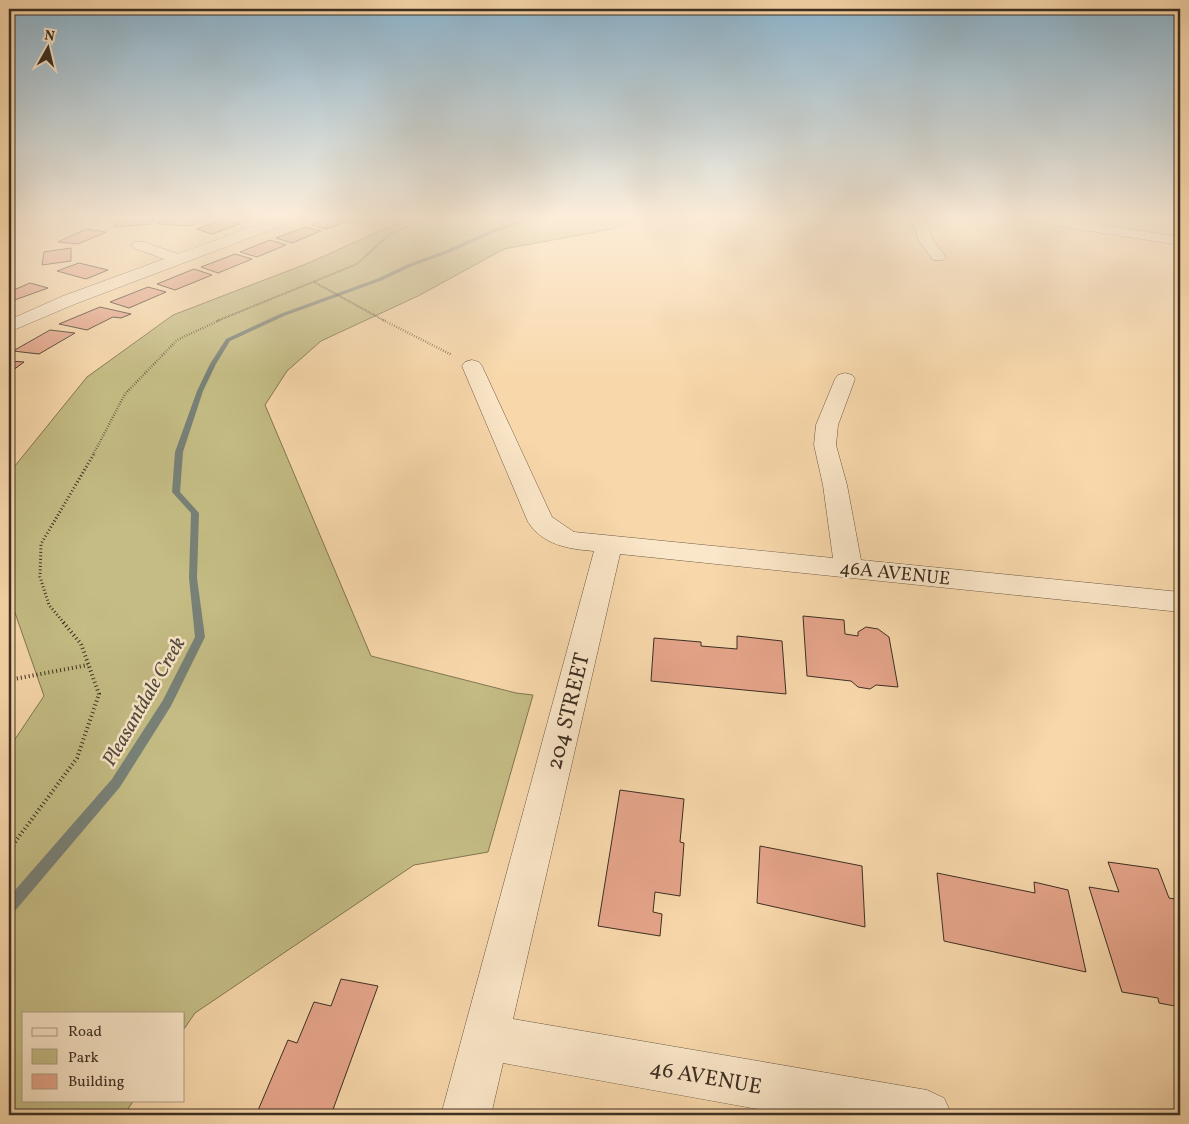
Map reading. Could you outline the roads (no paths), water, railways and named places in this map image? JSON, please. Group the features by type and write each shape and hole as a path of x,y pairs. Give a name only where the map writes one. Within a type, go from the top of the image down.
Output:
{"street":[{"path":"9,327 69,300 148,270"},
{"path":"472,366 541,522 566,540 609,544"},
{"path":"846,379 828,425 825,445 838,502 848,568"},
{"name":"46A AVENUE","path":"609,544 1180,602"},
{"name":"204 STREET","path":"466,1115 609,544"},
{"name":"46 AVENUE","path":"485,1038 927,1115"}],"waterway":[{"name":"Pleasantdale Creek","path":"9,907 116,783 167,703 200,637 193,578 195,513 176,492 179,452 200,391 213,364 228,340 282,315 381,279 399,270"}]}
